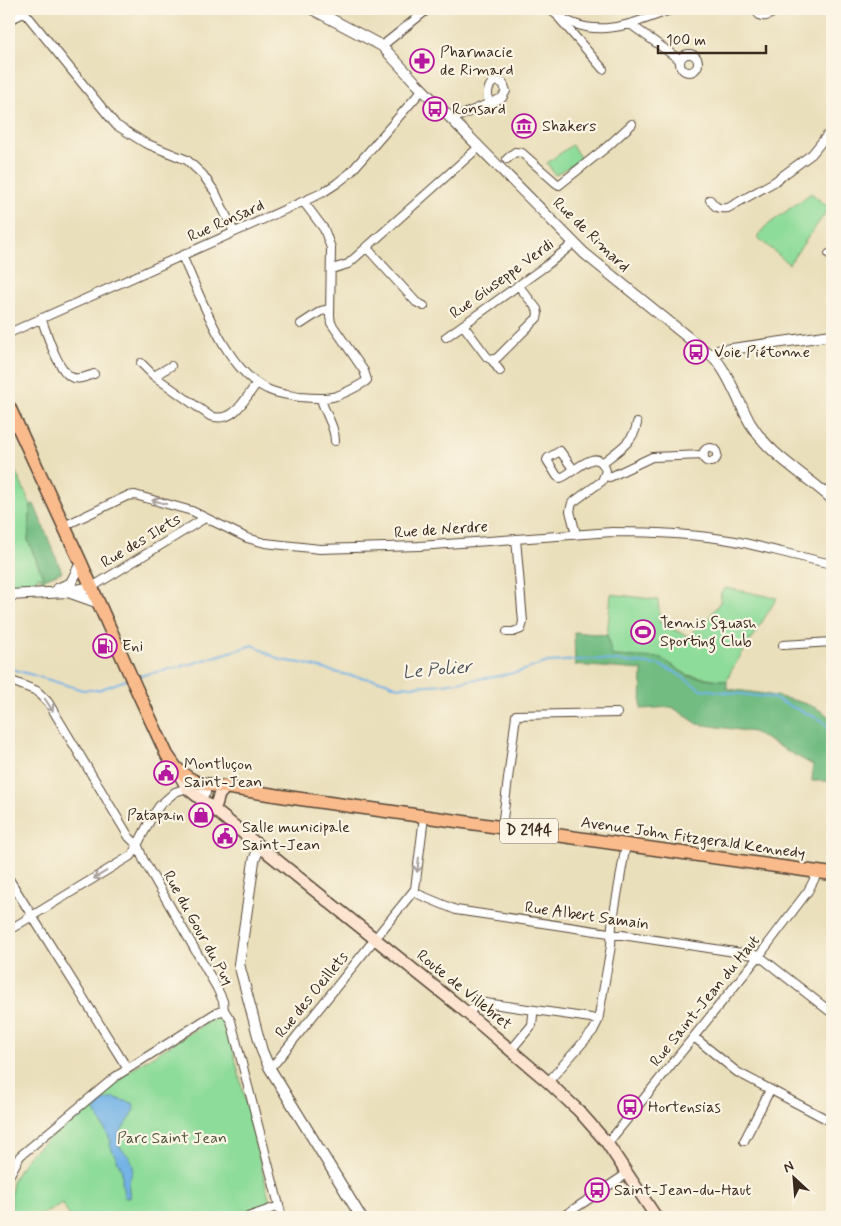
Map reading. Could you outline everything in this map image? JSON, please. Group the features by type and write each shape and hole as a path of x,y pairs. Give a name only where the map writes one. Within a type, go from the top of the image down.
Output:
{"main road":[{"name":"Avenue John Fitzgerald Kennedy","path":"9,407 167,755 192,785 225,788 832,874"},
{"path":"192,785 206,793 223,816"},
{"path":"192,785 223,816"},
{"path":"216,806 219,795 225,788"},
{"name":"Route de Villebret","path":"223,816 259,847 468,1013 548,1082 579,1111 607,1143 656,1217"}],"street":[{"name":"Rue de Rimard","path":"312,9 382,46 574,243 620,284 712,355 719,364 750,422 763,440 788,464 832,499"},
{"path":"382,46 428,9"},
{"path":"550,9 603,69"},
{"path":"557,15 585,28 613,28 673,9"},
{"path":"755,9 763,17 768,17 779,9"},
{"path":"9,20 23,11 116,126 145,143 187,160 203,175 214,192 234,232"},
{"path":"630,24 680,60"},
{"path":"581,44 585,28"},
{"name":"Rue Ronsard","path":"9,332 182,256 336,184 350,173 423,89"},
{"path":"452,119 488,104"},
{"path":"507,159 515,152 522,154 559,185 632,124"},
{"path":"710,200 716,208 728,208 766,187 812,154 832,129"},
{"path":"332,269 348,264 479,146"},
{"path":"182,256 226,350 240,368 257,383 276,393 320,399 328,399 345,394 367,380 364,371 331,323 331,248 328,238 303,201"},
{"name":"Rue Giuseppe Verdi","path":"446,337 547,265 574,243"},
{"path":"366,247 416,302 424,306"},
{"path":"492,360 497,358 538,314 537,309 518,285"},
{"path":"301,324 321,311 330,309"},
{"path":"41,318 63,370 72,377 81,378 94,374"},
{"path":"463,325 500,371"},
{"path":"712,355 732,349 832,335"},
{"path":"142,363 154,376 210,416 216,418 224,418 235,413 257,383"},
{"path":"154,376 171,366"},
{"path":"320,399 335,432 335,441"},
{"path":"602,463 629,441 636,430 637,423"},
{"path":"605,476 610,477 652,457 704,455"},
{"path":"574,470 588,460 598,460 606,471 602,481 572,503 570,511 576,534"},
{"name":"Rue de Nerdre","path":"64,526 127,496 135,495 192,511 236,534 256,540 295,547 320,549 420,546 516,538 630,532 734,541 832,564"},
{"name":"Rue des Ilets","path":"92,587 205,518"},
{"path":"507,632 521,629 523,622 516,538"},
{"path":"69,587 81,563"},
{"path":"9,596 46,592 69,587 92,587"},
{"path":"69,587 99,603"},
{"path":"783,645 832,642"},
{"name":"Rue du Gour du Puy","path":"9,680 37,691 43,696 129,837 138,846 143,859 217,988 223,1001 224,1010 231,1021 282,1217"},
{"path":"502,828 516,715 617,713"},
{"path":"9,930 132,855 160,805 175,792 192,785"},
{"path":"413,892 415,889 424,817"},
{"path":"548,1082 593,1031 598,1021 626,844"},
{"path":"259,847 254,861 239,964 262,1052 269,1067 361,1217"},
{"name":"Rue Saint-Jean du Haut","path":"607,1143 760,956 808,891 815,878 815,871"},
{"path":"9,879 127,1068"},
{"name":"Rue Albert Samain","path":"413,892 456,910 760,956"},
{"name":"Rue des Oeillets","path":"269,1067 276,1062 413,892"},
{"path":"760,956 832,1013"},
{"path":"468,1013 478,1004 485,1002 591,1018 598,1021"},
{"path":"9,1176 20,1156 127,1068 214,1014 224,1010"},
{"path":"511,1050 532,1025 533,1015"},
{"path":"694,1037 737,1072 832,1122"},
{"path":"744,1141 770,1090"},
{"path":"562,1217 628,1173"},
{"path":"248,1217 279,1206"}],"green space":[{"path":"572,145 581,159 555,175 547,163"},
{"path":"811,193 829,208 789,264 757,237 765,227"},
{"path":"9,457 31,505 28,540 45,582 42,583 41,577 37,577 38,588 9,590"},
{"path":"34,504 62,572 44,579 28,540 31,505"},
{"name":"Tennis Squash Sporting Club","path":"726,588 777,598 731,671 727,681 687,675 661,658 611,656 607,636 611,594 658,600 660,623 690,637 701,618 707,621 720,602 721,592"},
{"path":"574,632 607,635 612,656 661,658 688,676 727,681 727,689 801,702 826,714 833,726 832,781 812,781 813,765 753,732 698,724 672,707 641,709 642,670 575,665"},
{"name":"Parc Saint Jean","path":"223,1017 226,1021 270,1202 228,1217 70,1217 62,1203 38,1217 13,1217 11,1208 12,1181 28,1156 129,1071 214,1018"}],"water":[{"path":"114,1098 133,1103 134,1108 131,1117 118,1138 119,1146 133,1165 129,1183 130,1197 125,1197 121,1168 110,1145 111,1141 95,1111 102,1101"}],"waterway":[{"name":"Le Polier","path":"135,677 191,664 253,645 280,660 383,681 398,687 443,684 499,676 548,662 595,659 659,665 675,672 700,689 773,698 823,721 832,733"},
{"name":"Le Polier","path":"9,668 83,690 98,690 126,680"}],"place":[{"name":"Pharmacie de Rimard","path":"422,61"},
{"name":"Ronsard","path":"435,109"},
{"name":"Shakers","path":"524,126"},
{"name":"Voie Piétonne","path":"696,352"},
{"name":"Tennis Squash Sporting Club","path":"643,632"},
{"name":"Eni","path":"105,646"},
{"name":"Montluçon Saint-Jean","path":"166,773"},
{"name":"Patapain","path":"201,815"},
{"name":"Salle municipale Saint-Jean","path":"225,836"},
{"name":"Hortensias","path":"630,1107"},
{"name":"Saint-Jean-du-Haut","path":"597,1190"}]}
